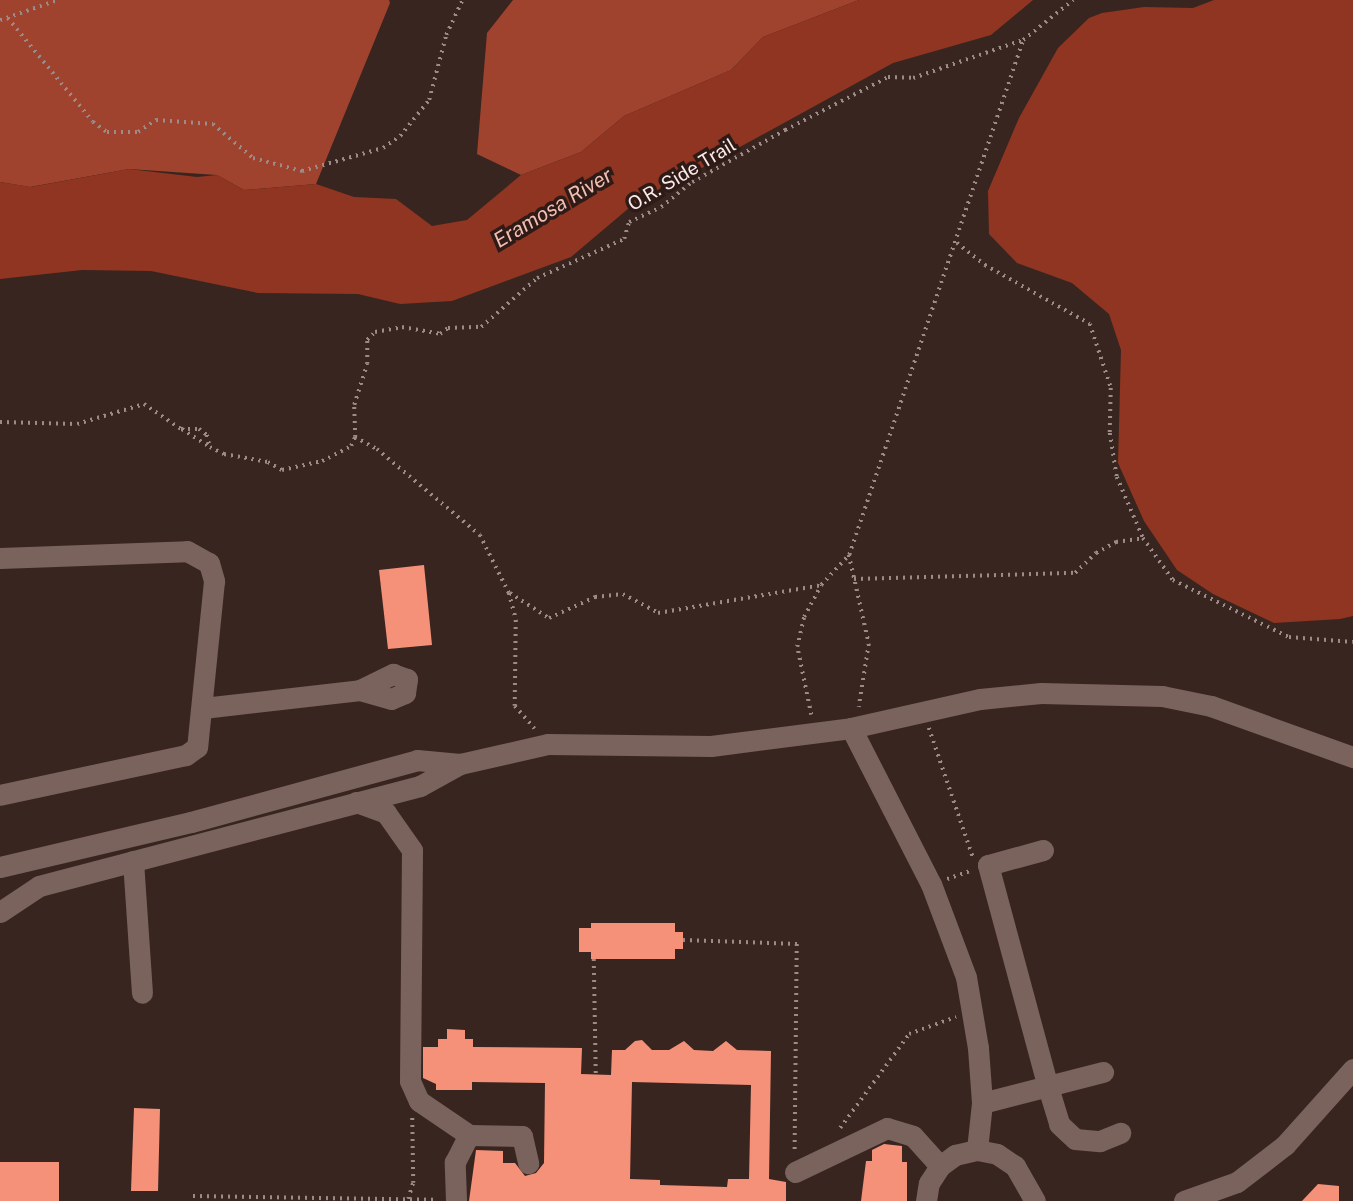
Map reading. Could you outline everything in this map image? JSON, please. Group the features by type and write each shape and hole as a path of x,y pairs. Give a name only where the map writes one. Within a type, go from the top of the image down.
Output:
{"lane":[{"path":"0,558 178,550 202,557 209,563 214,581 200,738 186,755 0,795"},
{"path":"202,708 360,690"},
{"path":"0,867 191,822 417,760 460,764 548,744 711,746 855,728 981,699 1041,693 1162,696 1251,718 1353,757"},
{"path":"855,728 931,884 965,977 982,1104 977,1150"},
{"path":"0,912 40,886 429,783 460,764"},
{"path":"356,802 386,813 412,850 410,1081 419,1101 469,1135 522,1136 528,1163"},
{"path":"1043,850 988,865 1048,1087 1059,1124 1075,1139 1100,1141 1120,1133"},
{"path":"133,860 142,993"},
{"path":"1184,1201 1237,1182 1285,1145 1353,1069"},
{"path":"982,1104 1103,1072"},
{"path":"795,1172 887,1129 912,1136 940,1166"},
{"path":"450,1200 455,1162 469,1135"},
{"path":"926,1201 929,1182 940,1166 955,1155 977,1150 997,1154 1015,1166 1035,1201"}],"path":[{"path":"0,20 58,0"},
{"path":"8,18 93,122 107,132 138,132 156,120 213,124 253,158 302,171 383,148 400,136 429,100 446,35 462,0"},
{"path":"814,734 797,647 804,617 821,584 849,555 957,243 1023,40 1073,0"},
{"name":"O.R. Side Trail","path":"355,437 354,405 367,364 367,340 375,332 402,327 440,334 448,328 481,327 537,278 624,239 629,222 661,207 692,182 785,130 888,77 914,78 1023,40"},
{"path":"957,243 985,265 1090,324 1111,388 1110,433 1117,477 1143,538 1173,580 1190,592 1289,636 1353,642"},
{"path":"0,422 77,424 144,404 210,447 282,470 322,461 351,446 355,437 377,449 480,535 509,593 516,620 515,706 548,744"},
{"path":"181,429 199,429 207,435 210,447"},
{"path":"854,579 1075,573 1096,553 1116,542 1143,538"},
{"path":"849,555 869,644 855,728"},
{"path":"509,593 550,618 595,597 623,594 658,613 821,584"},
{"path":"924,713 977,869 931,884"},
{"path":"683,940 797,944 795,1172"},
{"path":"594,959 596,1074"},
{"path":"838,1131 915,1028 972,1014"},
{"path":"408,1199 413,1174 410,1081"},
{"path":"194,1196 450,1200"}],"shaded area":[{"path":"0,0 389,0 390,3 316,184 244,190 217,175 129,169 30,187 0,182"},
{"path":"513,0 859,0 763,37 731,70 624,116 581,152 521,175 477,154 487,33"}],"water":[{"name":"Eramosa River","path":"859,0 1033,0 991,35 893,63 629,208 571,257 452,301 400,304 358,294 258,293 151,271 82,270 0,279 0,182 31,187 129,169 197,177 217,175 244,190 316,184 354,197 396,199 432,226 467,220 521,175 581,152 624,116 731,70 763,37"},
{"path":"1214,0 1353,0 1353,616 1340,619 1274,623 1213,594 1177,570 1144,521 1118,463 1121,350 1109,314 1072,283 1017,263 989,234 988,191 1019,118 1058,48 1089,18 1102,13 1144,7 1193,8"}],"building":[{"path":"424,565 432,645 388,649 379,570"},
{"path":"591,923 675,923 675,932 683,932 683,949 675,949 675,959 591,959 591,952 579,952 579,928 591,928"},
{"path":"447,1029 465,1030 465,1039 473,1039 473,1047 582,1048 581,1074 611,1075 612,1050 625,1050 635,1041 642,1040 652,1050 669,1050 684,1041 694,1050 713,1051 726,1041 737,1050 771,1051 769,1179 786,1182 786,1201 469,1201 476,1150 503,1151 503,1163 515,1163 525,1176 536,1173 544,1163 545,1083 472,1082 472,1090 436,1090 436,1084 423,1078 423,1047 438,1047 438,1039 447,1039","holes":["632,1082 751,1085 749,1179 728,1179 727,1187 660,1185 660,1180 630,1179"]},
{"path":"134,1108 160,1109 158,1191 131,1191"},
{"path":"884,1144 902,1146 902,1162 907,1162 907,1201 861,1201 866,1161 872,1161 872,1150"},
{"path":"0,1162 59,1162 59,1201 0,1201"},
{"path":"1318,1184 1339,1186 1339,1201 1302,1201"}]}
